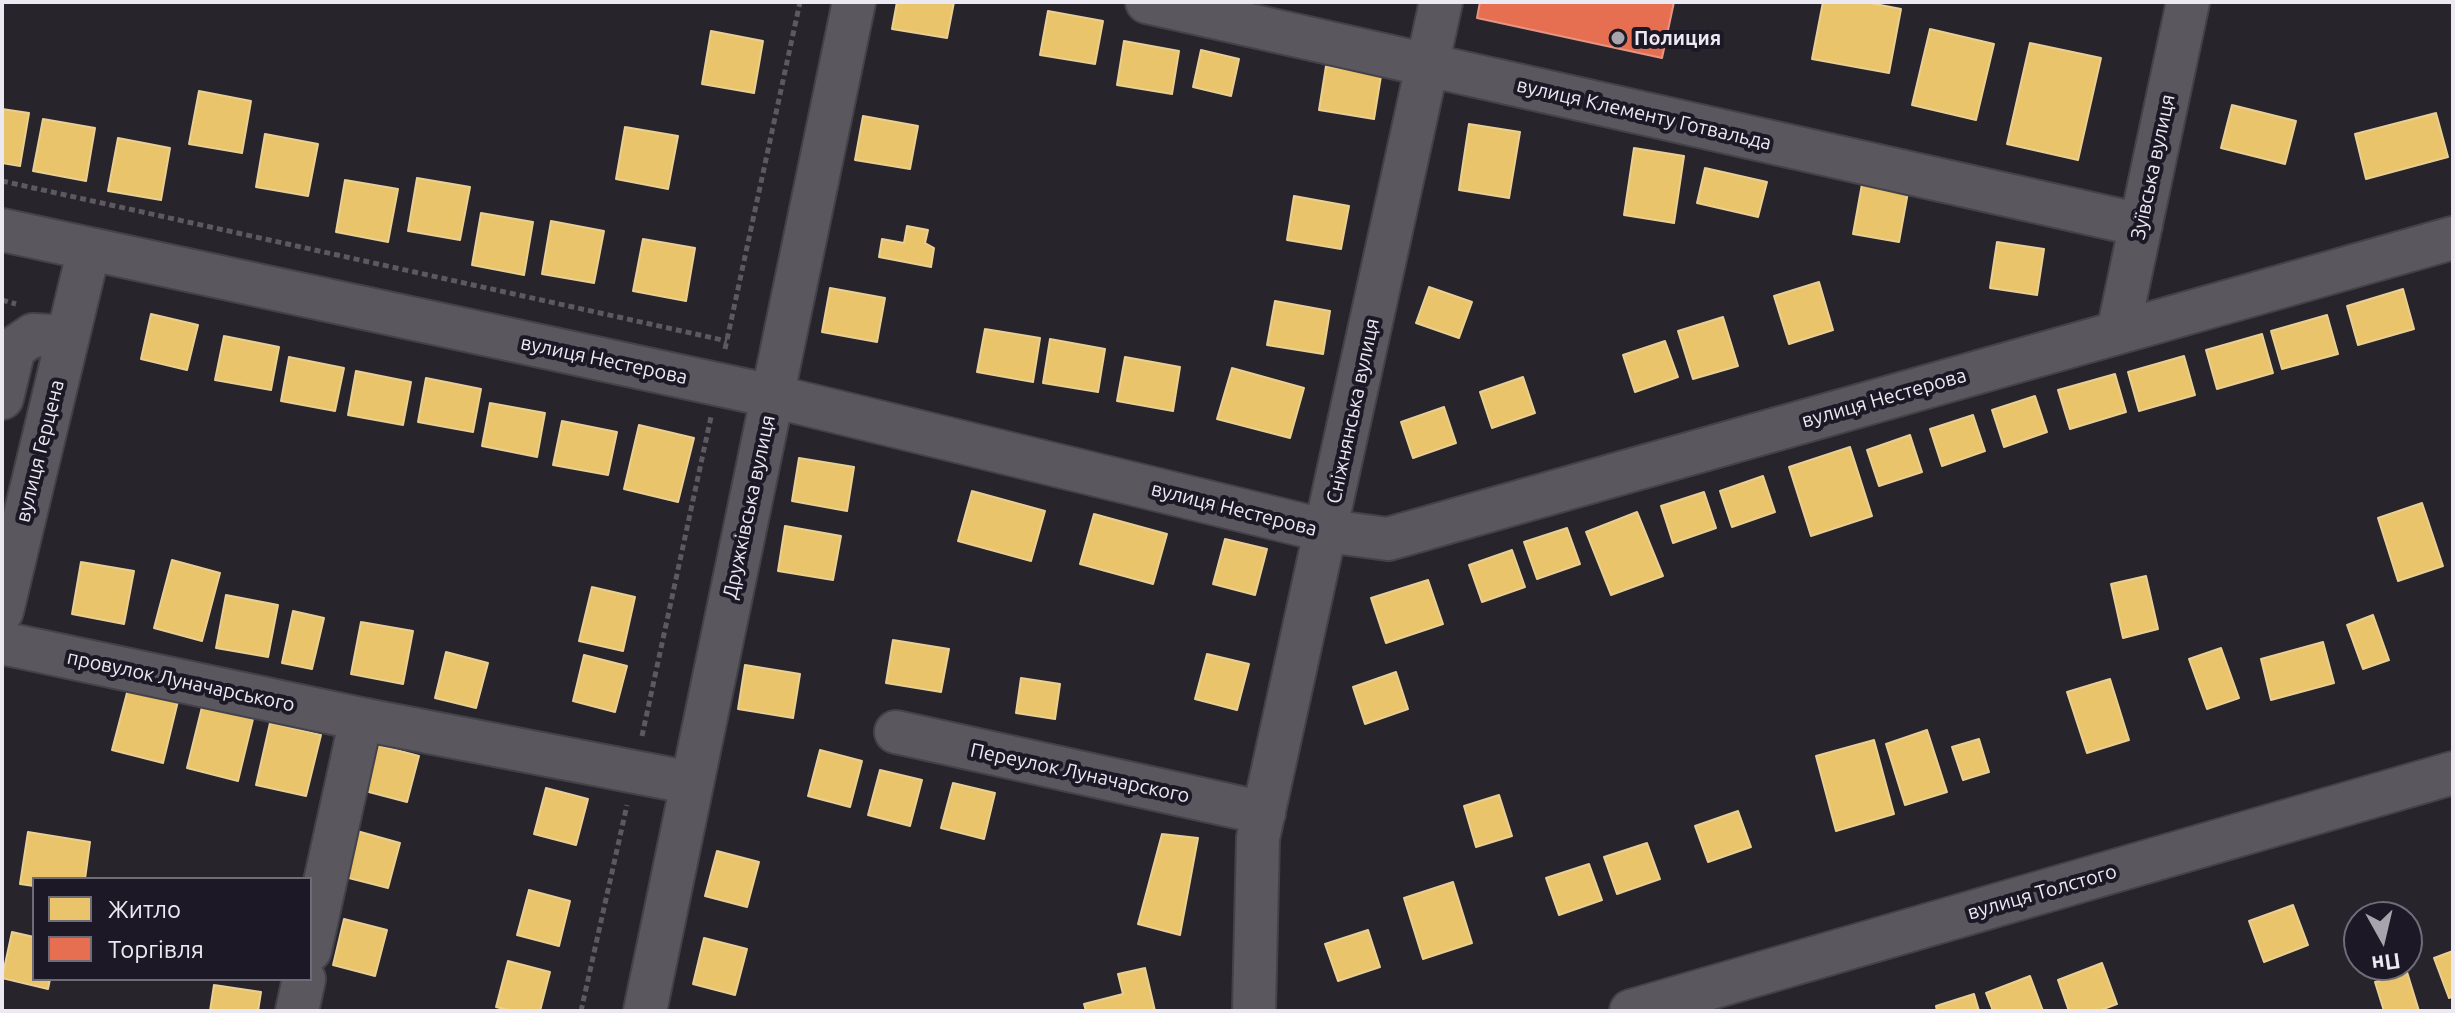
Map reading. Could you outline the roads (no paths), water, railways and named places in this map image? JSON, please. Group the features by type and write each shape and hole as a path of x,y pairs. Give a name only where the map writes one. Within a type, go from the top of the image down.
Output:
{"street":[{"name":"Дружківська вулиця","path":"645,1011 854,2"},
{"name":"вулиця Клементу Готвальда","path":"1147,2 2141,225"},
{"name":"Сніжнянська вулиця","path":"1254,1011 1258,838 1441,2"},
{"name":"Зуївська вулиця","path":"2118,332 2188,2"},
{"name":"вулиця Нестерова","path":"2,230 772,396 1327,531 1388,539 2453,238"},
{"name":"вулиця Герцена","path":"2,611 89,249"},
{"path":"2,398 14,348 33,335 68,337"},
{"path":"2,473 24,517"},
{"name":"провулок Луначарського","path":"2,643 361,719 692,783"},
{"path":"312,941 361,719"},
{"name":"Переулок Луначарского","path":"896,732 1264,813"},
{"name":"вулиця Толстого","path":"1631,1011 2453,773"},
{"path":"297,1011 304,981"}],"place":[{"name":"Полиция","path":"1618,38"}]}
